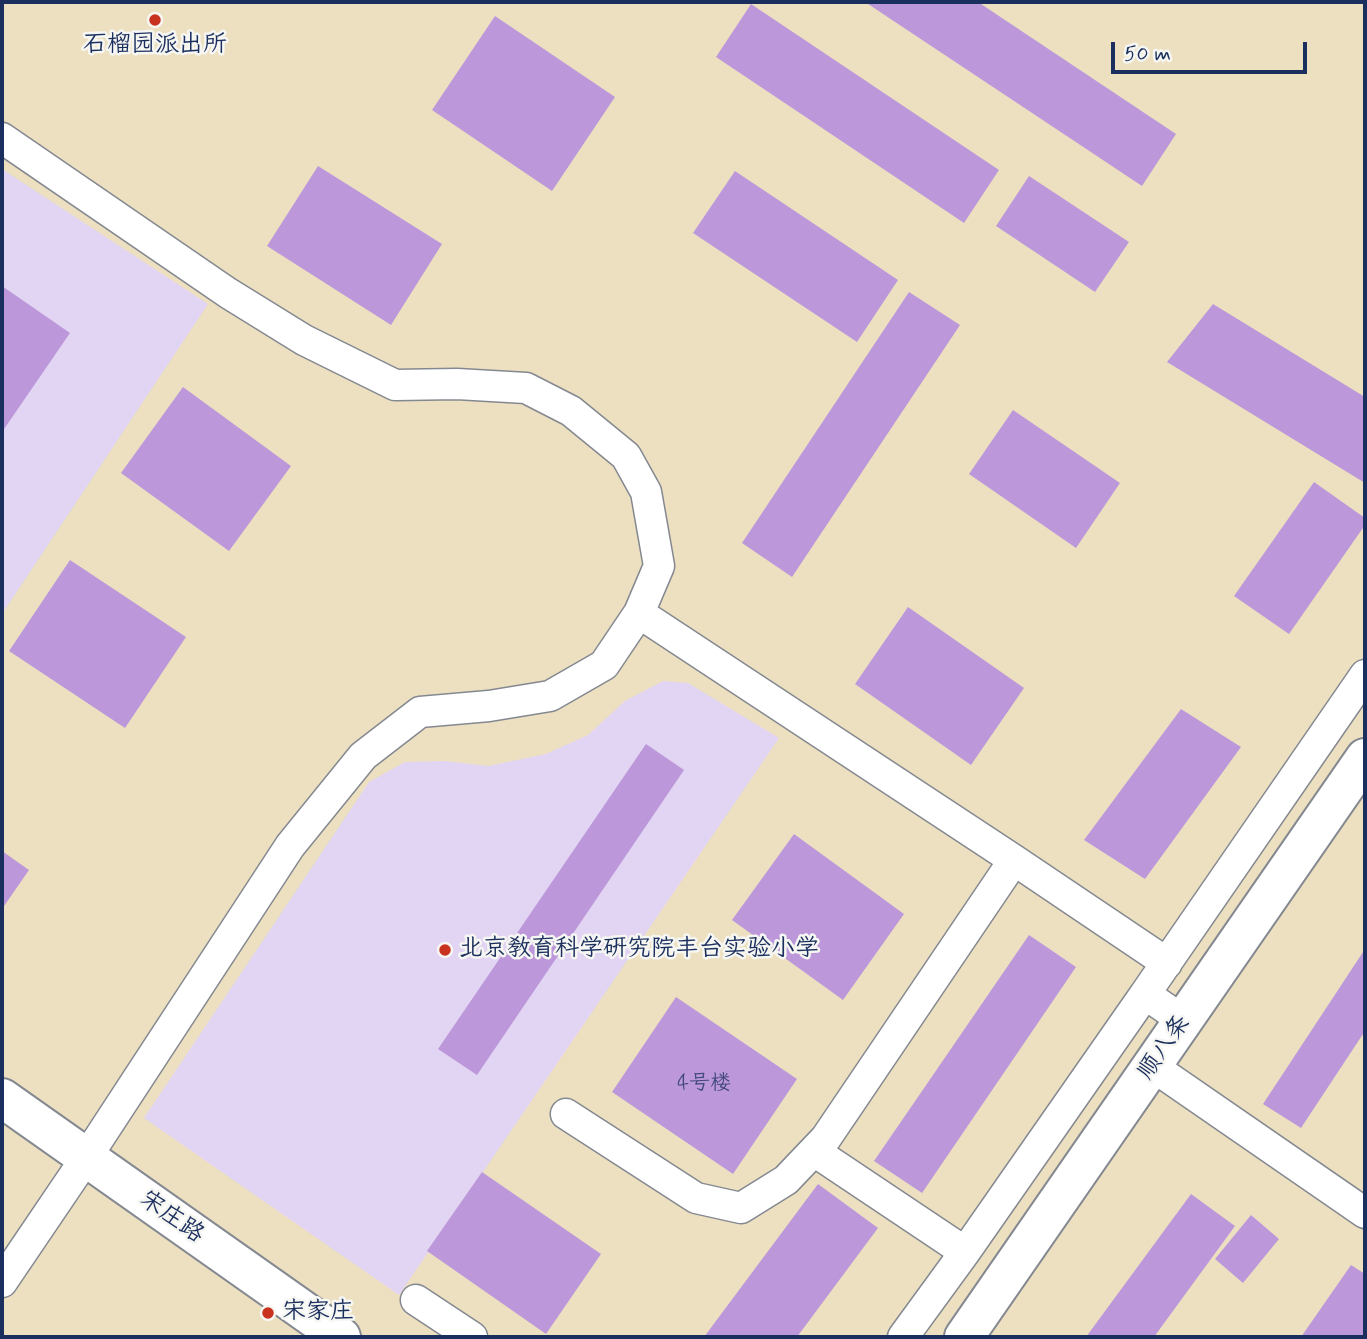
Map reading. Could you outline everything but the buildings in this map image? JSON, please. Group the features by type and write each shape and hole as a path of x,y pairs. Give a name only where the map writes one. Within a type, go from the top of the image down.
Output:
{"street":[{"path":"2,138 229,293 304,340 395,384 526,388 571,411 626,456 646,492 659,566 639,613 604,665 550,696 489,706 421,712 363,756 290,846 2,1282"},
{"path":"639,613 1167,963"},
{"path":"903,1337 1167,963 1365,675"},
{"name":"顺八条","path":"964,1337 1365,758"},
{"path":"566,1114 696,1198 741,1208 786,1180 826,1138 1014,860"},
{"path":"1145,994 1184,1021"},
{"path":"1152,1066 1365,1213"},
{"name":"宋庄路","path":"2,1098 341,1337"},
{"path":"814,1151 965,1252"},
{"path":"416,1300 472,1337"}],"shaded area":[{"path":"2,169 208,304 2,614"},
{"name":"北京教育科学研究院丰台实验小学","path":"663,681 688,683 779,738 399,1295 144,1118 369,782 405,762 446,761 488,766 546,754 588,735 625,701"}],"place":[{"name":"石榴园派出所","path":"155,20"},
{"name":"北京教育科学研究院丰台实验小学","path":"445,950"},
{"name":"宋家庄","path":"268,1313"}]}
